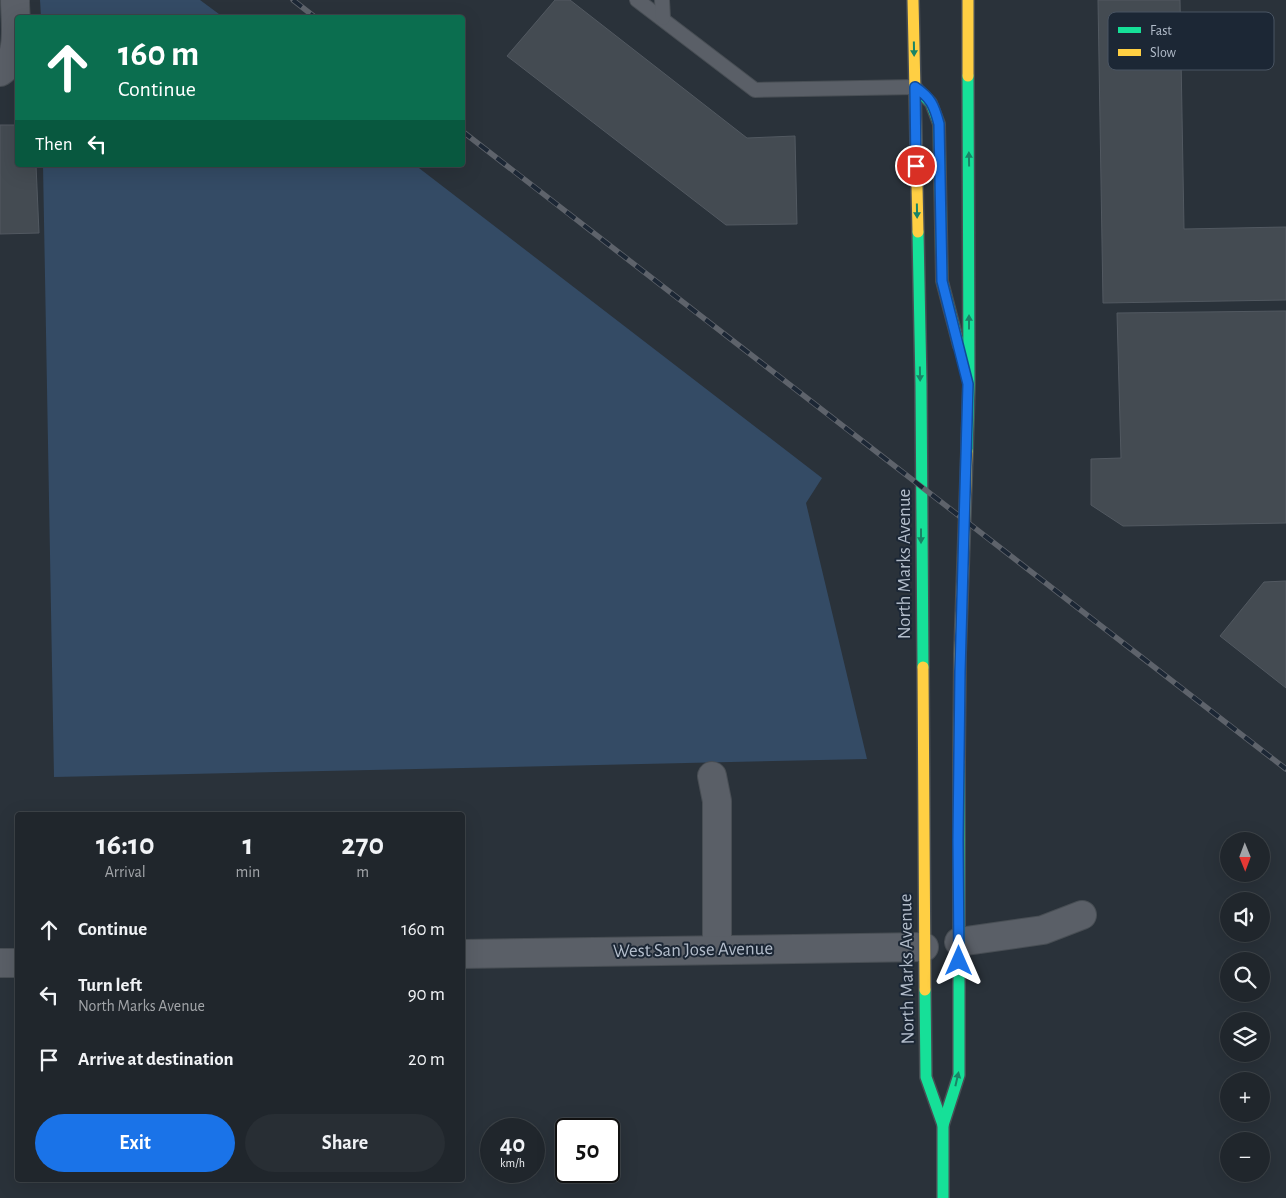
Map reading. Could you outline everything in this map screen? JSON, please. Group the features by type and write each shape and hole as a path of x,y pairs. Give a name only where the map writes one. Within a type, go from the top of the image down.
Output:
{"main road":[{"name":"North Marks Avenue","path":"913,0 921,394 926,1077 943,1125"},
{"name":"North Marks Avenue","path":"943,1198 943,1125 960,1075 958,840 960,664 968,384 970,180 968,0"},
{"path":"915,87 927,96 935,107 939,124 942,281 968,384"}],"street":[{"path":"15,0 15,15"},
{"path":"2,71 14,55 15,46"},
{"path":"712,776 716,801 717,950"},
{"path":"959,942 1043,930 1082,915"},
{"name":"West San Jose Avenue","path":"465,954 924,947"},
{"path":"0,963 15,963"}],"lane":[{"path":"0,1 15,0"},
{"path":"637,0 755,90 915,87"},
{"path":"662,0 662,18"}],"water":[{"path":"40,0 200,0 220,15 41,15"},
{"path":"43,167 418,167 822,478 806,503 867,759 54,777"}],"building":[{"path":"555,0 570,0 747,138 795,136 797,224 726,225 507,56"},
{"path":"1098,0 1180,0 1180,12 1108,12 1108,70 1181,70 1184,229 1286,227 1286,300 1103,303"},
{"path":"0,125 15,125 15,167 36,167 39,233 0,234"},
{"path":"1286,311 1286,523 1123,526 1091,505 1091,459 1121,458 1117,313"},
{"path":"1286,581 1286,688 1220,636 1264,582"}],"railway":[{"path":"293,0 312,15"},
{"path":"465,133 1286,769"}],"traffic: fast":[{"path":"967,451 969,384 968,76"},
{"path":"915,87 931,103 939,124 942,281 959,346"},
{"path":"918,232 923,667"},
{"path":"943,1198 943,1125 959,1075 959,762"},
{"path":"925,990 926,1077 943,1125"}],"traffic: slow":[{"path":"913,0 918,232"},
{"path":"968,0 968,76"},
{"path":"959,762 960,654 967,451"},
{"path":"923,667 925,990"}],"route":[{"path":"916,166 915,87 927,96 935,107 939,124 942,281 968,384 960,672 959,961"}]}
